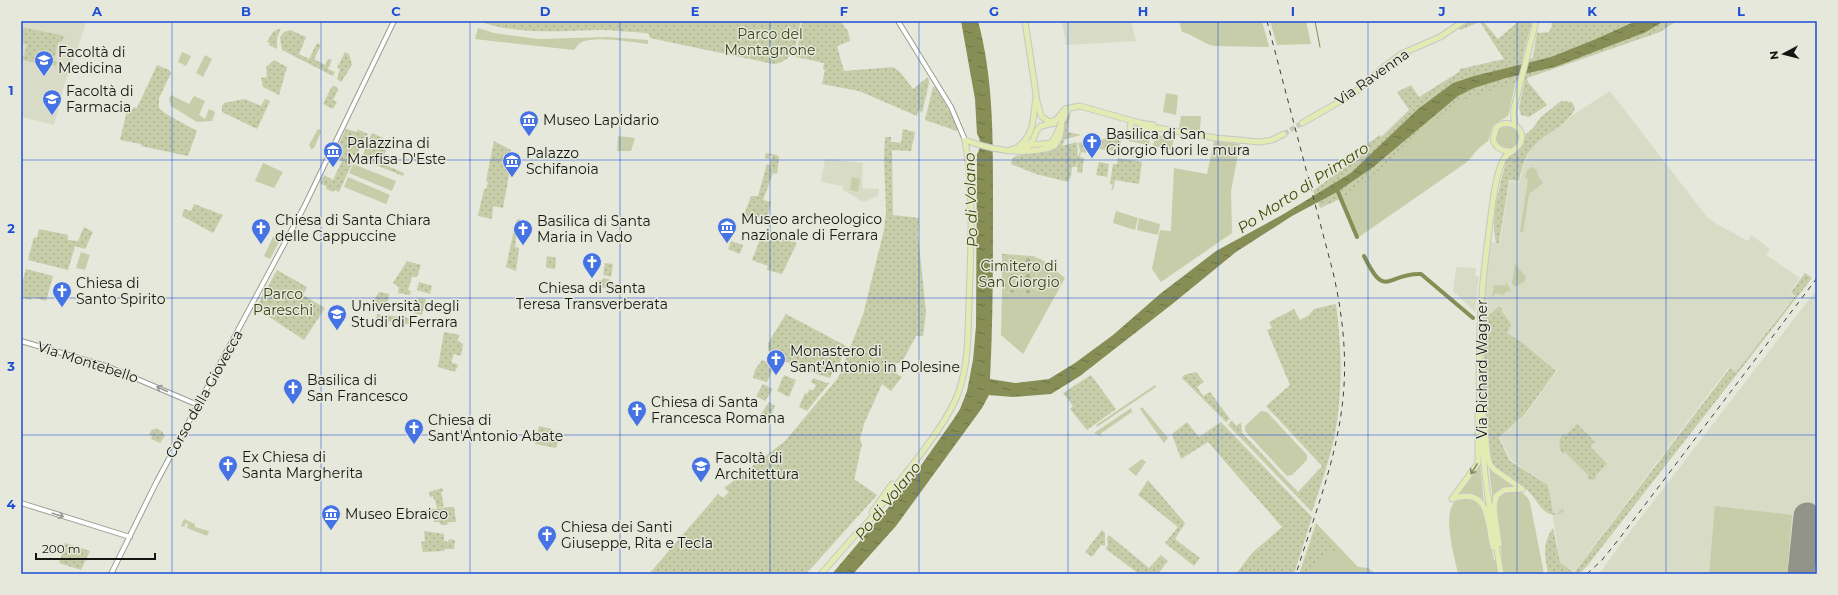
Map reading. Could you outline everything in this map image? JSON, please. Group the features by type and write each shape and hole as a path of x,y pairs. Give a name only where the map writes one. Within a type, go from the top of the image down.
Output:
{"main road":[{"path":"1025,21 1040,120 1054,130 1055,136"},
{"name":"Via Ravenna","path":"1302,123 1353,94 1395,58 1407,51 1440,37 1464,21"},
{"name":"Via Richard Wagner","path":"1501,165 1498,148 1494,142 1493,134 1498,126 1505,123 1513,112 1536,21"},
{"path":"1016,150 1030,134 1036,98"},
{"path":"1036,98 1041,116 1048,122 1056,120 1065,109 1080,106 1122,118 1136,124 1152,124 1168,130 1216,138 1260,142 1272,140 1284,134"},
{"path":"1016,150 1027,146 1049,144 1055,136 1061,120 1068,110 1073,107"},
{"path":"1038,110 1036,116 1036,133 1041,144"},
{"name":"Via Richard Wagner","path":"1501,574 1484,471 1479,351 1484,270 1492,210 1501,165 1509,151 1516,148 1521,140 1521,133 1515,125 1513,112"},
{"path":"965,140 1006,152 1052,147 1059,139 1062,126 1061,120"},
{"path":"1016,150 1028,144 1036,133 1047,125 1061,120"},
{"path":"1505,123 1515,125"},
{"path":"821,574 855,535 867,524 952,408 960,391 968,340 970,250 970,180 965,140"},
{"path":"1498,148 1509,151"},
{"path":"1480,403 1477,422 1478,463 1452,500 1468,495 1477,498 1483,504 1487,515 1494,550 1499,560"},
{"path":"1480,403 1485,423 1490,465 1522,489 1504,490 1498,494 1495,500 1499,560"}],"street":[{"name":"Corso della Giovecca","path":"112,574 156,483 304,207 394,21"},
{"path":"898,21 951,107 965,140"},
{"name":"Via Montebello","path":"21,340 114,368 198,405"},
{"path":"21,504 130,537"}],"shaded area":[{"name":"Facoltà di Medicina","path":"21,21 87,21 64,86 54,125 21,117"},
{"path":"1062,21 1131,21 1136,41 1066,45"},
{"path":"1610,91 1707,217 1748,241 1751,235 1770,249 1766,255 1800,278 1790,292 1794,296 1736,372 1729,367 1574,572 1560,562 1548,485 1511,460 1500,438 1526,414 1557,371 1521,341 1506,332 1500,309 1503,307 1501,305 1484,320 1486,279 1490,242 1500,243 1509,183 1511,181 1520,182 1522,169 1529,152 1536,144 1573,115"},
{"path":"825,159 863,163 862,188 879,189 878,196 863,202 843,190 843,186 821,182"},
{"path":"1456,267 1476,268 1475,276 1479,276 1475,312 1453,291"},
{"path":"1817,289 1817,574 1599,574 1626,537"}],"green space":[{"name":"Parco del Montagnone","path":"478,21 800,21 797,42 791,54 780,63 773,64 650,38 649,34 645,33 606,30 523,30"},
{"path":"802,21 840,21 848,31 850,41 837,46 844,71 893,67 900,72 913,89 928,77 929,83 922,113 919,109 917,116 859,91 822,84 825,70 823,69 824,63 796,57"},
{"path":"1179,21 1262,21 1269,47 1214,46 1182,32"},
{"path":"1270,21 1306,21 1311,44 1277,45"},
{"path":"1465,21 1483,21 1498,39 1519,21 1532,21 1522,60 1533,58 1537,32 1549,32 1552,26 1551,21 1677,21 1660,32 1527,78 1528,82 1547,105 1529,117 1521,115 1519,108 1525,79 1462,100 1446,111 1353,193 1320,208 1313,191 1370,148 1367,144 1380,135 1381,137 1409,110 1397,92 1411,85 1419,97 1459,72 1460,69 1504,59 1480,22 1460,30 1458,28"},
{"path":"21,27 65,36 61,42 58,42 54,61 57,62 56,66 21,60 21,56 24,56 27,44 21,43"},
{"path":"281,28 277,38 277,49 269,45 270,43 267,42 273,32"},
{"path":"478,28 494,33 538,39 607,37 648,40 648,44 604,39 580,43 574,50 475,39"},
{"path":"290,30 306,37 299,54 309,59 317,43 321,45 314,59 325,65 328,59 332,60 328,69 335,72 333,76 282,50 280,37 284,32"},
{"path":"182,52 191,56 186,66 178,62"},
{"path":"345,52 349,54 352,65 341,82 337,79 340,69 337,68"},
{"path":"205,55 212,59 203,77 196,73"},
{"path":"274,60 287,67 279,95 263,87 261,78 267,77 266,67"},
{"path":"157,65 169,70 171,73 159,98 159,108 166,114 197,131 188,156 120,140 127,110 132,110 134,107 137,108"},
{"path":"1517,77 1508,116 1493,125 1488,141 1479,148 1467,162 1356,239 1336,193 1458,97"},
{"path":"333,86 337,87 338,90 333,100 337,102 333,109 323,104"},
{"path":"933,87 936,87 957,125 957,131 925,120"},
{"path":"1166,93 1177,95 1178,97 1176,115 1163,112"},
{"path":"171,95 189,104 194,96 205,101 199,115 205,119 209,109 215,112 212,121 197,122 171,106 169,99"},
{"path":"245,99 261,106 265,99 270,101 257,129 222,112 222,106 224,103"},
{"path":"1561,101 1572,102 1575,108 1573,113 1533,147 1527,155 1519,181 1509,180 1499,243 1496,243 1494,233 1495,212 1506,161 1510,155 1520,149 1526,134 1533,128 1541,117"},
{"path":"1071,111 1067,132 1081,135 1065,139 1062,146 1077,142 1078,158 1080,151 1078,143 1122,136 1119,151 1099,149 1097,143 1092,142 1086,153 1081,152 1080,157 1084,158 1082,173 1077,172 1078,160 1076,167 1072,167 1071,176 1068,182 1036,174 1011,164 1012,159 1016,156 1049,149"},
{"path":"1181,116 1201,116 1200,130 1194,132 1179,128"},
{"path":"1507,125 1515,129 1519,137 1515,145 1507,149 1499,145 1495,137 1499,129"},
{"path":"318,129 321,130 321,132 314,148 311,149 309,145"},
{"path":"346,129 358,132 357,129 368,134 366,138 364,138 356,156 350,153 348,158 353,161 339,192 334,190 333,192 326,189 327,187 320,183 324,175 333,180 342,161 333,156"},
{"path":"903,129 915,132 911,151 892,150 893,215 919,218 918,235 926,312 923,336 916,336 902,362 897,363 892,368 893,371 902,377 891,391 882,384 864,424 860,439 862,445 854,479 877,495 806,574 649,574 718,494 723,498 729,492 724,488 785,441 838,378 863,315 884,230 886,212 884,158 885,137 891,137 891,142 901,143"},
{"path":"372,133 390,141 381,163 404,173 403,176 361,159"},
{"path":"1129,135 1150,135 1149,145 1128,141"},
{"path":"1155,135 1174,137 1172,150 1153,146"},
{"path":"618,136 635,138 631,151 617,151"},
{"path":"494,141 511,150 513,153 503,208 493,206 492,219 478,216 484,189 486,189 488,182 486,181"},
{"path":"1214,141 1240,144 1231,191 1232,233 1161,282 1152,269 1160,230 1171,231 1174,168 1207,174"},
{"path":"766,153 777,155 779,157 777,174 773,173 763,200 771,202 767,219 757,217 753,219 752,222 747,221 745,225 741,223 751,196 758,196 767,164 770,165 772,156 770,155 769,159 765,158"},
{"path":"1118,158 1142,162 1139,184 1115,180 1113,190 1111,189 1113,185 1110,184 1113,164 1117,164"},
{"path":"1099,162 1109,164 1107,177 1096,175"},
{"path":"263,163 283,172 274,188 255,181"},
{"path":"353,164 396,181 392,191 349,173"},
{"path":"1531,167 1536,169 1537,174 1543,183 1529,194 1523,232 1520,232 1528,179 1525,178 1527,170"},
{"path":"348,177 390,195 386,204 344,187"},
{"path":"852,177 860,179 858,192 850,190"},
{"path":"194,204 223,215 213,233 182,216 184,209 191,211"},
{"path":"1116,211 1138,218 1135,230 1113,223"},
{"path":"1139,218 1160,224 1158,235 1137,230"},
{"path":"518,219 525,220 523,233 517,232 515,247 519,248 516,271 506,267 516,221"},
{"path":"84,227 93,232 85,249 75,246 68,270 28,260 34,237 37,238 39,229 68,235 68,240 78,241"},
{"path":"279,232 283,234 270,259 264,256 273,237 276,238"},
{"path":"763,232 797,243 782,274 767,270 768,266 752,260"},
{"path":"731,241 743,245 740,254 728,249"},
{"path":"81,252 90,255 85,270 76,268"},
{"name":"Cimitero di San Giorgio","path":"1002,254 1033,256 1037,258 1036,294 1002,292"},
{"path":"547,256 556,258 555,269 547,268"},
{"path":"1037,258 1041,259 1065,278 1023,354 1001,335 1002,292 1036,294"},
{"path":"407,261 421,265 417,277 412,277 408,290 411,291 410,295 398,293 399,287 393,283"},
{"path":"605,263 613,264 611,277 603,275"},
{"path":"1515,264 1526,277 1524,282 1515,287 1512,283"},
{"path":"26,269 53,276 46,301 32,297 31,300 21,297 21,286"},
{"name":"Parco Pareschi","path":"277,270 307,287 303,295 325,308 304,340 256,308"},
{"path":"1805,273 1812,278 1587,566 1579,574 1548,574 1545,550 1547,539 1553,528 1560,562 1574,573 1730,368 1736,372 1795,296 1791,292"},
{"path":"603,278 611,280 611,282 615,283 614,290 596,286 598,280 602,280"},
{"path":"419,282 432,286 430,294 417,290"},
{"path":"1506,282 1511,291 1510,293 1508,290 1503,295 1495,293 1494,296 1492,296 1494,285 1505,286"},
{"path":"379,292 389,294 387,308 370,306"},
{"path":"419,298 426,299 422,315 414,313"},
{"path":"1336,304 1341,372 1339,405 1332,448 1312,512 1228,425 1232,420 1236,426 1241,422 1242,433 1298,492 1322,466 1266,406 1290,385 1267,330 1272,328 1269,322 1294,309 1300,320 1309,315 1314,309"},
{"path":"1499,306 1503,308 1501,310 1511,324 1507,333 1522,342 1556,371 1525,414 1499,438 1510,461 1548,485 1553,513 1557,514 1550,514 1544,510 1530,493 1498,470 1490,459 1483,401 1484,324 1487,317"},
{"path":"377,314 409,318 409,324 376,320"},
{"path":"786,314 846,346 838,368 835,367 830,378 807,371 769,354 768,343"},
{"path":"444,332 460,335 457,340 463,344 461,356 454,354 451,362 458,365 455,372 438,367"},
{"path":"769,359 776,362 767,382 753,378 755,370 762,360 768,362"},
{"path":"1196,372 1204,382 1197,387 1203,396 1210,392 1230,419 1226,422 1182,378 1184,375"},
{"path":"784,375 796,380 789,397 777,391"},
{"path":"1091,375 1116,409 1087,430 1070,409 1073,406 1063,393"},
{"path":"813,378 827,383 830,382 807,411 799,407 805,393 807,394 810,389 813,391 816,385 811,382"},
{"path":"763,384 773,389 765,401 756,396"},
{"path":"1155,385 1156,387 1097,427 1096,425"},
{"path":"769,402 775,406 770,418 761,414"},
{"path":"1142,407 1168,438 1164,443 1140,409"},
{"path":"1131,408 1133,414 1132,412 1100,434 1102,437 1094,433"},
{"path":"1261,411 1267,412 1307,455 1307,460 1292,475 1287,476 1245,431 1245,426"},
{"path":"1187,422 1199,437 1221,422 1312,517 1294,574 1236,574 1252,553 1282,527 1208,442 1181,459 1172,434"},
{"path":"1577,424 1595,442 1590,446 1607,464 1595,476 1597,478 1592,480 1587,478 1589,476 1565,452 1563,454 1561,452 1559,447 1559,441 1563,434 1565,436"},
{"path":"539,426 561,433 556,448 535,444"},
{"path":"155,428 163,432 165,436 160,443 151,439 152,436 149,435 152,429 154,430"},
{"path":"1142,459 1146,462 1136,476 1128,469"},
{"path":"1480,464 1484,504 1476,496 1465,494 1457,496"},
{"path":"1489,468 1515,487 1503,488 1493,502"},
{"path":"1148,480 1185,523 1175,539 1200,558 1194,566 1165,543 1178,527 1138,495"},
{"path":"442,488 443,492 441,492 444,506 437,508 433,496 430,497 429,492"},
{"path":"1509,491 1522,493 1530,502 1544,574 1458,574 1450,536 1450,510 1455,502 1465,499 1480,503 1485,516 1494,560 1502,560 1497,502 1500,496"},
{"path":"1715,506 1792,515 1787,574 1709,574"},
{"path":"454,507 456,522 448,522 447,525 441,525 439,522 434,522 434,516 426,517 426,510"},
{"path":"1562,509 1564,511 1561,513 1557,514"},
{"path":"184,519 195,524 195,527 209,531 207,536 187,528 188,524 186,523 184,527 181,526"},
{"path":"1316,523 1358,567 1368,568 1376,574 1299,574"},
{"path":"1316,529 1337,549 1333,553 1330,551 1308,574 1302,574"},
{"path":"1102,530 1105,533 1105,546 1101,545 1092,557 1085,552"},
{"path":"424,531 444,534 444,541 448,542 449,539 455,540 454,549 423,552 421,542 425,541"},
{"path":"1109,535 1149,568 1161,555 1168,561 1158,574 1139,574 1106,549 1108,544 1107,538"},
{"path":"65,543 90,551 81,570 59,563"}],"water":[{"path":"961,21 978,21 987,66 992,111 993,291 990,379 1015,383 1049,379 1075,363 1113,335 1160,294 1216,251 1282,215 1351,173 1418,109 1453,83 1474,76 1551,57 1636,21 1664,21 1646,32 1555,67 1506,78 1474,88 1458,96 1372,168 1337,192 1292,216 1236,252 1080,376 1051,394 1013,397 989,395 982,408 896,526 853,574 832,574 905,488 953,420 960,409 967,391 973,360 976,326 977,154 980,144 977,134 975,99"}],"waterway":[{"path":"1315,21 1320,47"},
{"path":"1336,187 1357,237"},
{"path":"1364,256 1371,270 1377,278 1382,281 1388,282 1400,277 1421,274 1473,318"}],"runway":[{"path":"1801,574 1807,516"}],"tunnel":[{"path":"1284,134 1302,123"}],"railway":[{"path":"1267,21 1333,272 1344,339 1345,373 1339,428 1323,491 1296,574"},
{"path":"1587,574 1602,560 1619,539 1817,278"}],"place":[{"name":"Facoltà di Medicina","path":"44,77"},
{"name":"Facoltà di Farmacia","path":"52,116"},
{"name":"Museo Lapidario","path":"529,137"},
{"name":"Basilica di San Giorgio fuori le mura","path":"1092,159"},
{"name":"Palazzina di Marfisa D'Este","path":"333,168"},
{"name":"Palazzo Schifanoia","path":"512,178"},
{"name":"Museo archeologico nazionale di Ferrara","path":"727,244"},
{"name":"Chiesa di Santa Chiara delle Cappuccine","path":"261,245"},
{"name":"Basilica di Santa Maria in Vado","path":"523,246"},
{"name":"Chiesa di Santa Teresa Transverberata","path":"592,279"},
{"name":"Chiesa di Santo Spirito","path":"62,308"},
{"name":"Università degli Studi di Ferrara","path":"337,331"},
{"name":"Monastero di Sant'Antonio in Polesine","path":"776,376"},
{"name":"Basilica di San Francesco","path":"293,405"},
{"name":"Chiesa di Santa Francesca Romana","path":"637,427"},
{"name":"Chiesa di Sant'Antonio Abate","path":"414,445"},
{"name":"Ex Chiesa di Santa Margherita","path":"228,482"},
{"name":"Facoltà di Architettura","path":"701,483"},
{"name":"Museo Ebraico","path":"331,531"},
{"name":"Chiesa dei Santi Giuseppe, Rita e Tecla","path":"547,552"}],"water label":[{"name":"Po Morto di Primaro","path":"1303,188"},
{"name":"Po di Volano","path":"971,200"},
{"name":"Po di Volano","path":"888,501"}]}
